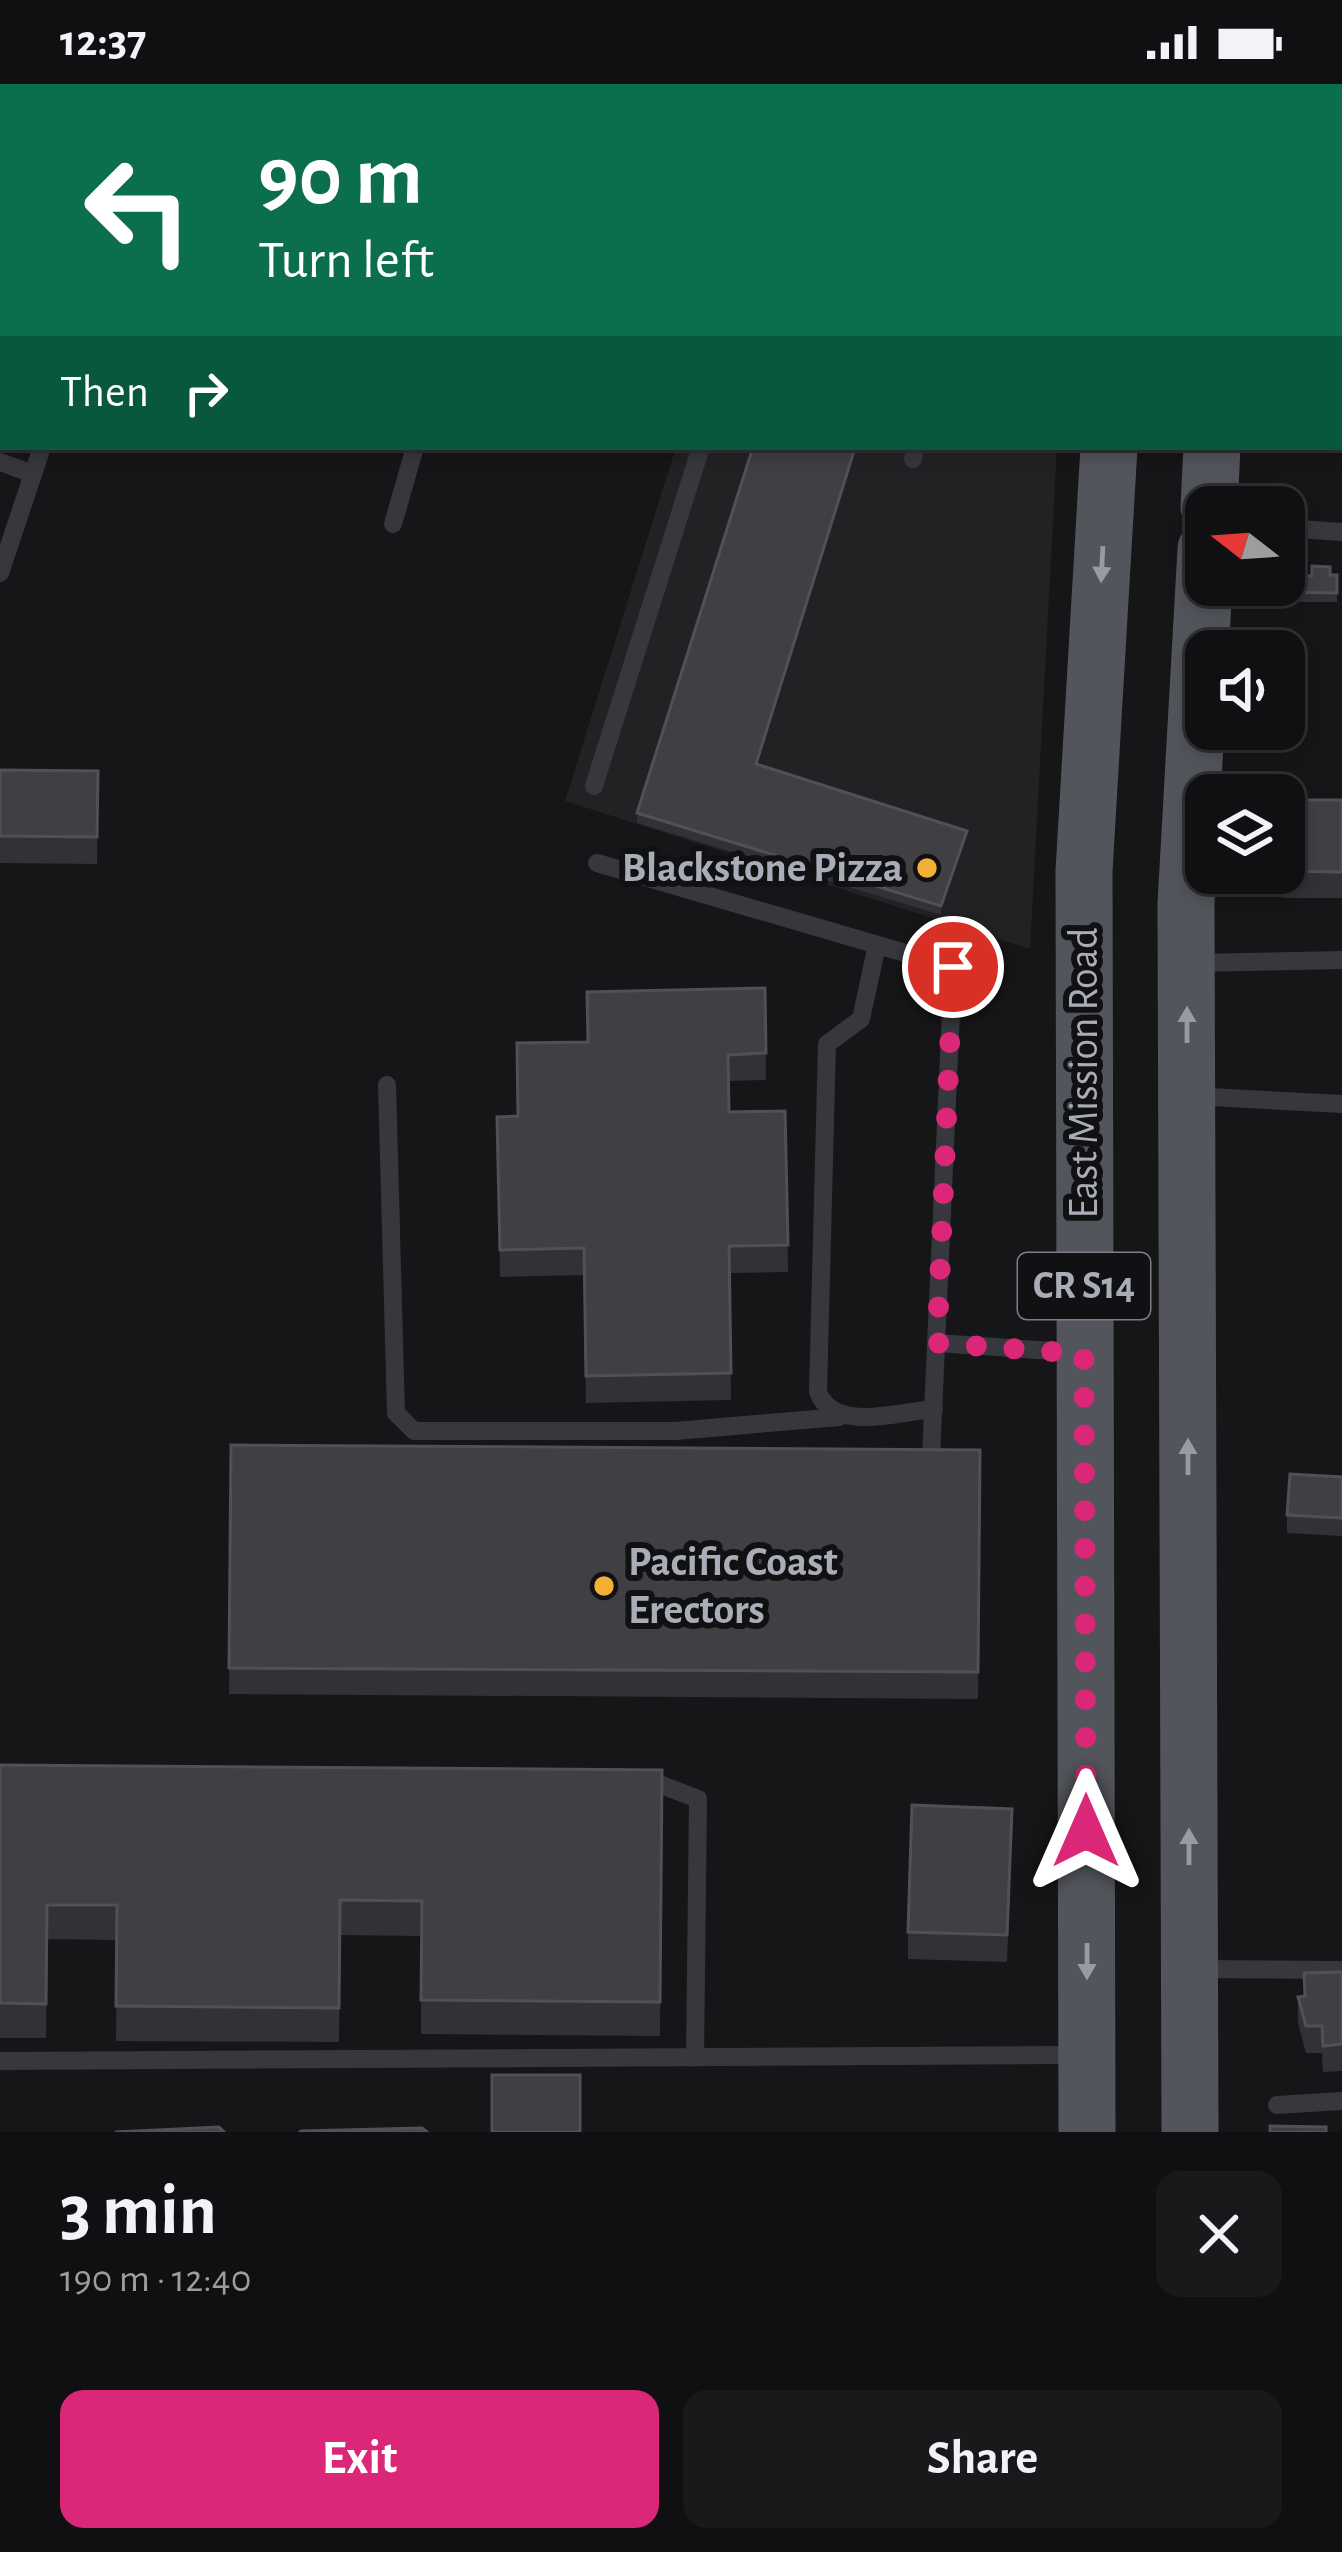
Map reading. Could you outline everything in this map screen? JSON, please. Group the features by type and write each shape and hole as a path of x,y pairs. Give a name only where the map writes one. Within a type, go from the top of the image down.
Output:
{"main road":[{"name":"East Mission Road","path":"1087,2132 1084,871 1109,450"},
{"path":"1209,486 1212,450"},
{"name":"CR S14","path":"1190,2132 1186,963 1203,606"}],"lane":[{"path":"0,573 41,450"},
{"path":"393,524 414,450"},
{"path":"595,786 699,450"},
{"path":"0,462 33,474"},
{"path":"1305,530 1342,532"},
{"path":"597,863 953,967 932,1457"},
{"path":"839,1417 824,1409 818,1392 827,1044 861,1019 877,944"},
{"path":"1186,963 1342,960"},
{"path":"387,1085 396,1413 414,1431 675,1430 934,1409"},
{"path":"1187,1096 1342,1104"},
{"path":"937,1343 1084,1354"},
{"path":"608,1782 654,1782 698,1799 695,2057"},
{"path":"1189,1969 1342,1970"},
{"path":"0,2061 1087,2055"},
{"path":"1276,2105 1342,2101"}],"shaded area":[{"path":"675,450 1057,450 1030,949 565,801"}],"building":[{"path":"752,450 854,450 756,764 967,831 941,906 637,813"},
{"path":"1312,566 1330,567 1330,575 1337,575 1337,593 1305,592 1305,576 1312,576"},
{"path":"0,770 98,771 97,837 0,836"},
{"path":"1305,800 1342,800 1342,872 1305,871"},
{"path":"765,988 766,1053 728,1055 729,1112 785,1111 788,1245 729,1246 731,1373 586,1376 584,1248 500,1250 497,1117 518,1116 517,1043 588,1042 587,992"},
{"name":"Pacific Coast Erectors","path":"231,1445 980,1450 978,1672 229,1668"},
{"path":"1290,1474 1342,1477 1342,1518 1287,1515"},
{"path":"0,1765 662,1770 660,2002 421,2000 422,1901 340,1900 339,2008 116,2006 117,1905 47,1905 46,2004 0,2003"},
{"path":"912,1805 1012,1809 1007,1935 908,1932"},
{"path":"1342,1972 1342,2044 1323,2046 1322,2026 1306,2026 1298,1997 1305,1996 1304,1973"},
{"path":"492,2075 580,2075 580,2132 492,2132"},
{"path":"1270,2126 1326,2127 1326,2132 1270,2132"},
{"path":"219,2127 224,2132 115,2132"},
{"path":"422,2128 427,2132 300,2132 301,2131"}],"place":[{"name":"Blackstone Pizza","path":"927,868"},
{"name":"Pacific Coast Erectors","path":"604,1586"}],"route":[{"path":"953,967 937,1343 1084,1354 1086,1831"}]}
